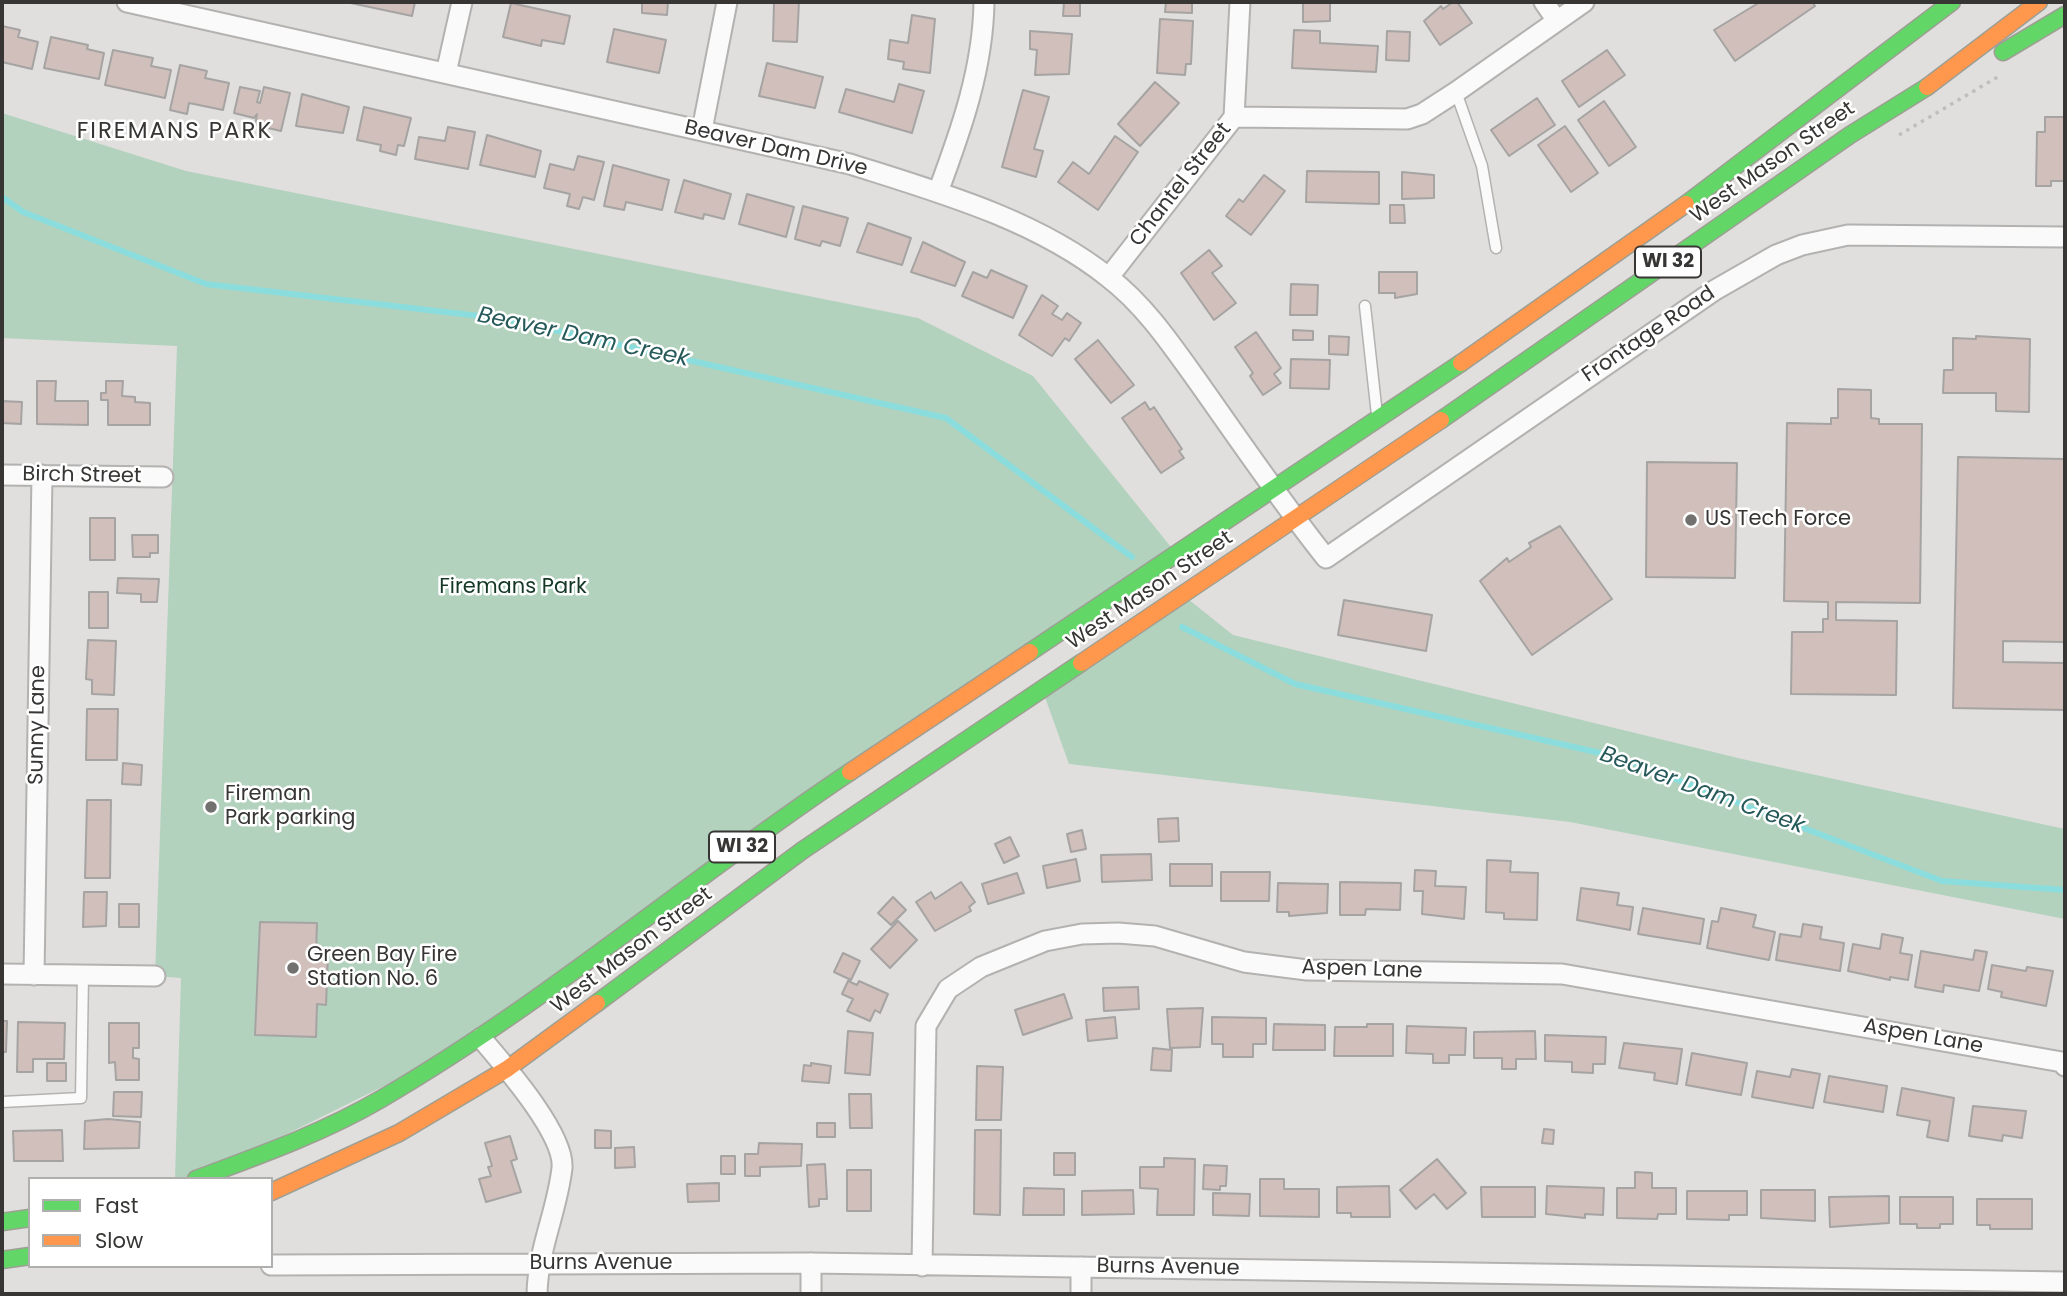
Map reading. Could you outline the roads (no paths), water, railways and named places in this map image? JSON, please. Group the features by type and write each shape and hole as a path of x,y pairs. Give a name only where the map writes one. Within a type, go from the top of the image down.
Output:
{"main road":[{"name":"West Mason Street","path":"202,1177 265,1154 378,1101 481,1038 795,808 1275,489 1667,219 1952,2"},
{"name":"West Mason Street","path":"273,1191 399,1133 508,1069 803,850 1294,519 1850,135 1941,78 2039,2"},
{"path":"1941,78 1997,56 2065,15"},
{"path":"2,1222 28,1218"},
{"path":"2,1260 28,1256"}],"street":[{"name":"Beaver Dam Drive","path":"127,2 192,9 446,73 850,164 938,192 1058,245 1109,277 1158,326 1294,519"},
{"path":"446,73 462,2"},
{"path":"702,131 727,2"},
{"path":"938,192 968,113 984,22 984,2"},
{"name":"Chantel Street","path":"1109,277 1234,117 1240,2"},
{"path":"1544,2 1557,21"},
{"path":"1234,117 1406,119 1422,114 1584,2"},
{"name":"Frontage Road","path":"1294,519 1326,558 1715,290 1802,245 1848,235 2065,237"},
{"name":"Birch Street","path":"2,474 163,477"},
{"name":"Sunny Lane","path":"34,975 42,475"},
{"name":"Aspen Lane","path":"922,1266 926,1026 948,989 981,967 1045,941 1082,934 1155,936 1244,962 1307,970 1562,974 2062,1062 2065,1066"},
{"path":"2,974 155,976"},
{"path":"481,1038 508,1069 552,1135 562,1167 538,1264 537,1294"},
{"path":"811,1263 811,1294"},
{"name":"Burns Avenue","path":"273,1265 811,1263 1081,1267 1722,1286 2065,1282"},
{"path":"1081,1267 1081,1294"}],"lane":[{"path":"1456,92 1482,166 1496,248"},
{"path":"1365,306 1378,419"},
{"path":"2,1102 81,1098 83,975"}],"waterway":[{"name":"Beaver Dam Creek","path":"2,197 23,212 206,284 505,319 946,418 1132,557"},
{"name":"Beaver Dam Creek","path":"1182,627 1295,684 1618,757 1942,881 2065,890"}],"place":[{"name":"US Tech Force","path":"1691,520"},
{"name":"Fireman Park parking","path":"211,807"},
{"name":"Green Bay Fire Station No. 6","path":"293,968"}],"district":[{"name":"FIREMANS PARK","path":"175,132"}],"park label":[{"name":"Firemans Park","path":"513,588"}]}
